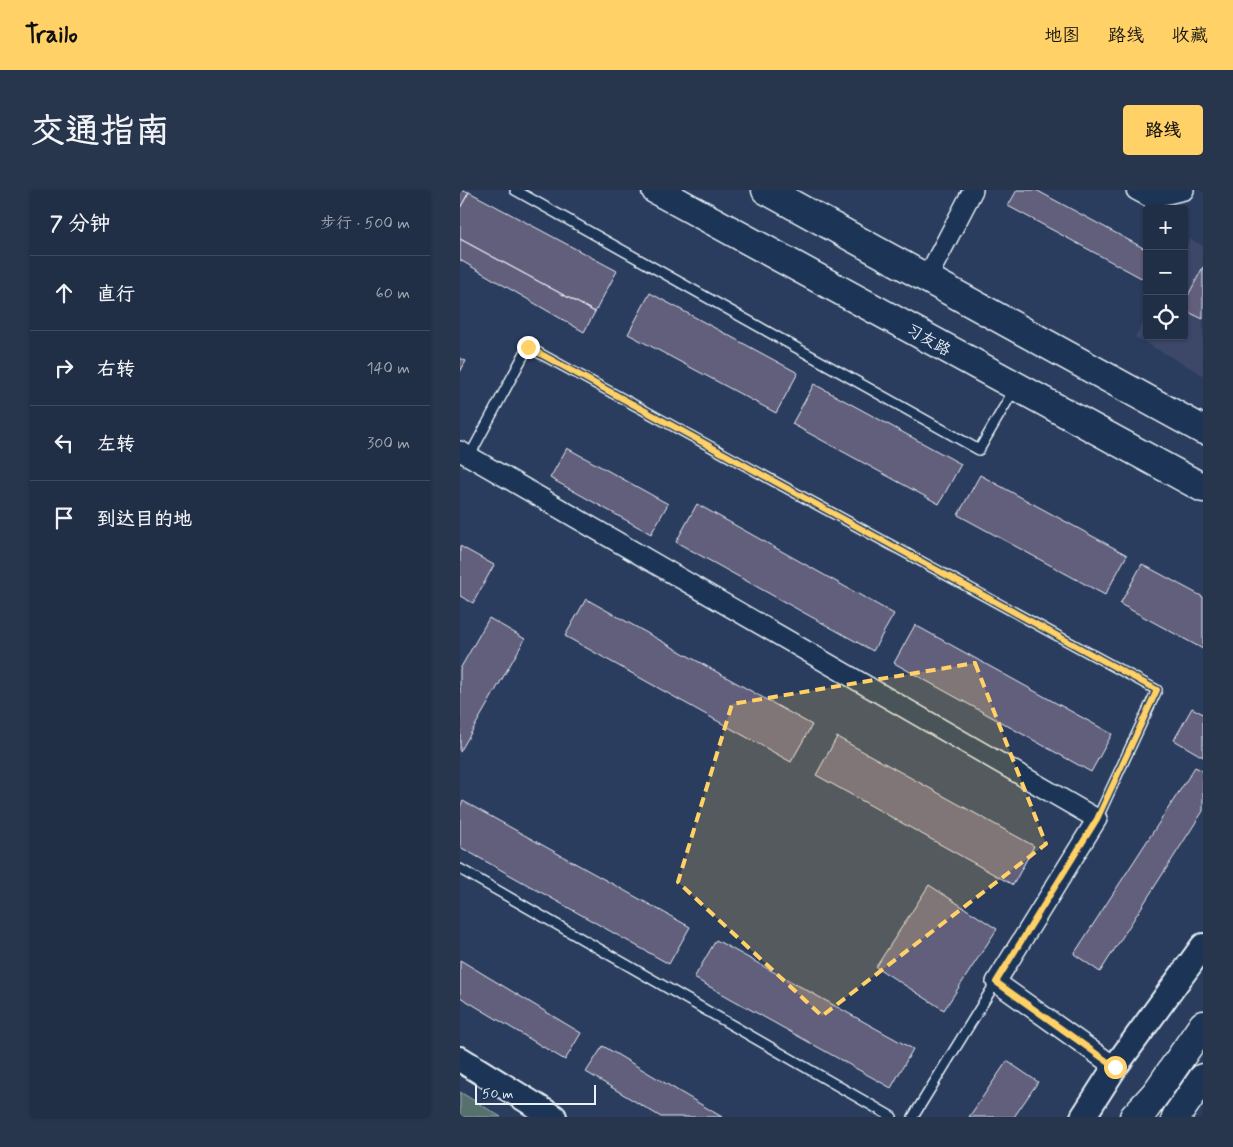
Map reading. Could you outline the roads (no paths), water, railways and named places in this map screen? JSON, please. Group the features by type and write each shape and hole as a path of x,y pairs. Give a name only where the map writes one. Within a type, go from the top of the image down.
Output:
{"main road":[{"name":"习友路","path":"656,190 1203,488"},
{"path":"766,190 1203,430"},
{"path":"1140,1117 1203,1025"},
{"path":"1176,1117 1202,1079"},
{"path":"1184,1117 1202,1079"},
{"path":"1134,1117 1157,1092"}],"street":[{"path":"927,278 973,190"},
{"path":"1136,190 1151,198 1184,190"},
{"path":"465,454 1097,819 996,982 1115,1067"},
{"path":"1083,1117 1115,1067 1203,946"},
{"path":"460,1058 554,1117"}],"lane":[{"path":"515,190 979,450 1016,386"},
{"path":"465,454 528,347 1157,690 1097,819"},
{"path":"460,869 892,1117"},
{"path":"913,1117 996,982"}]}
